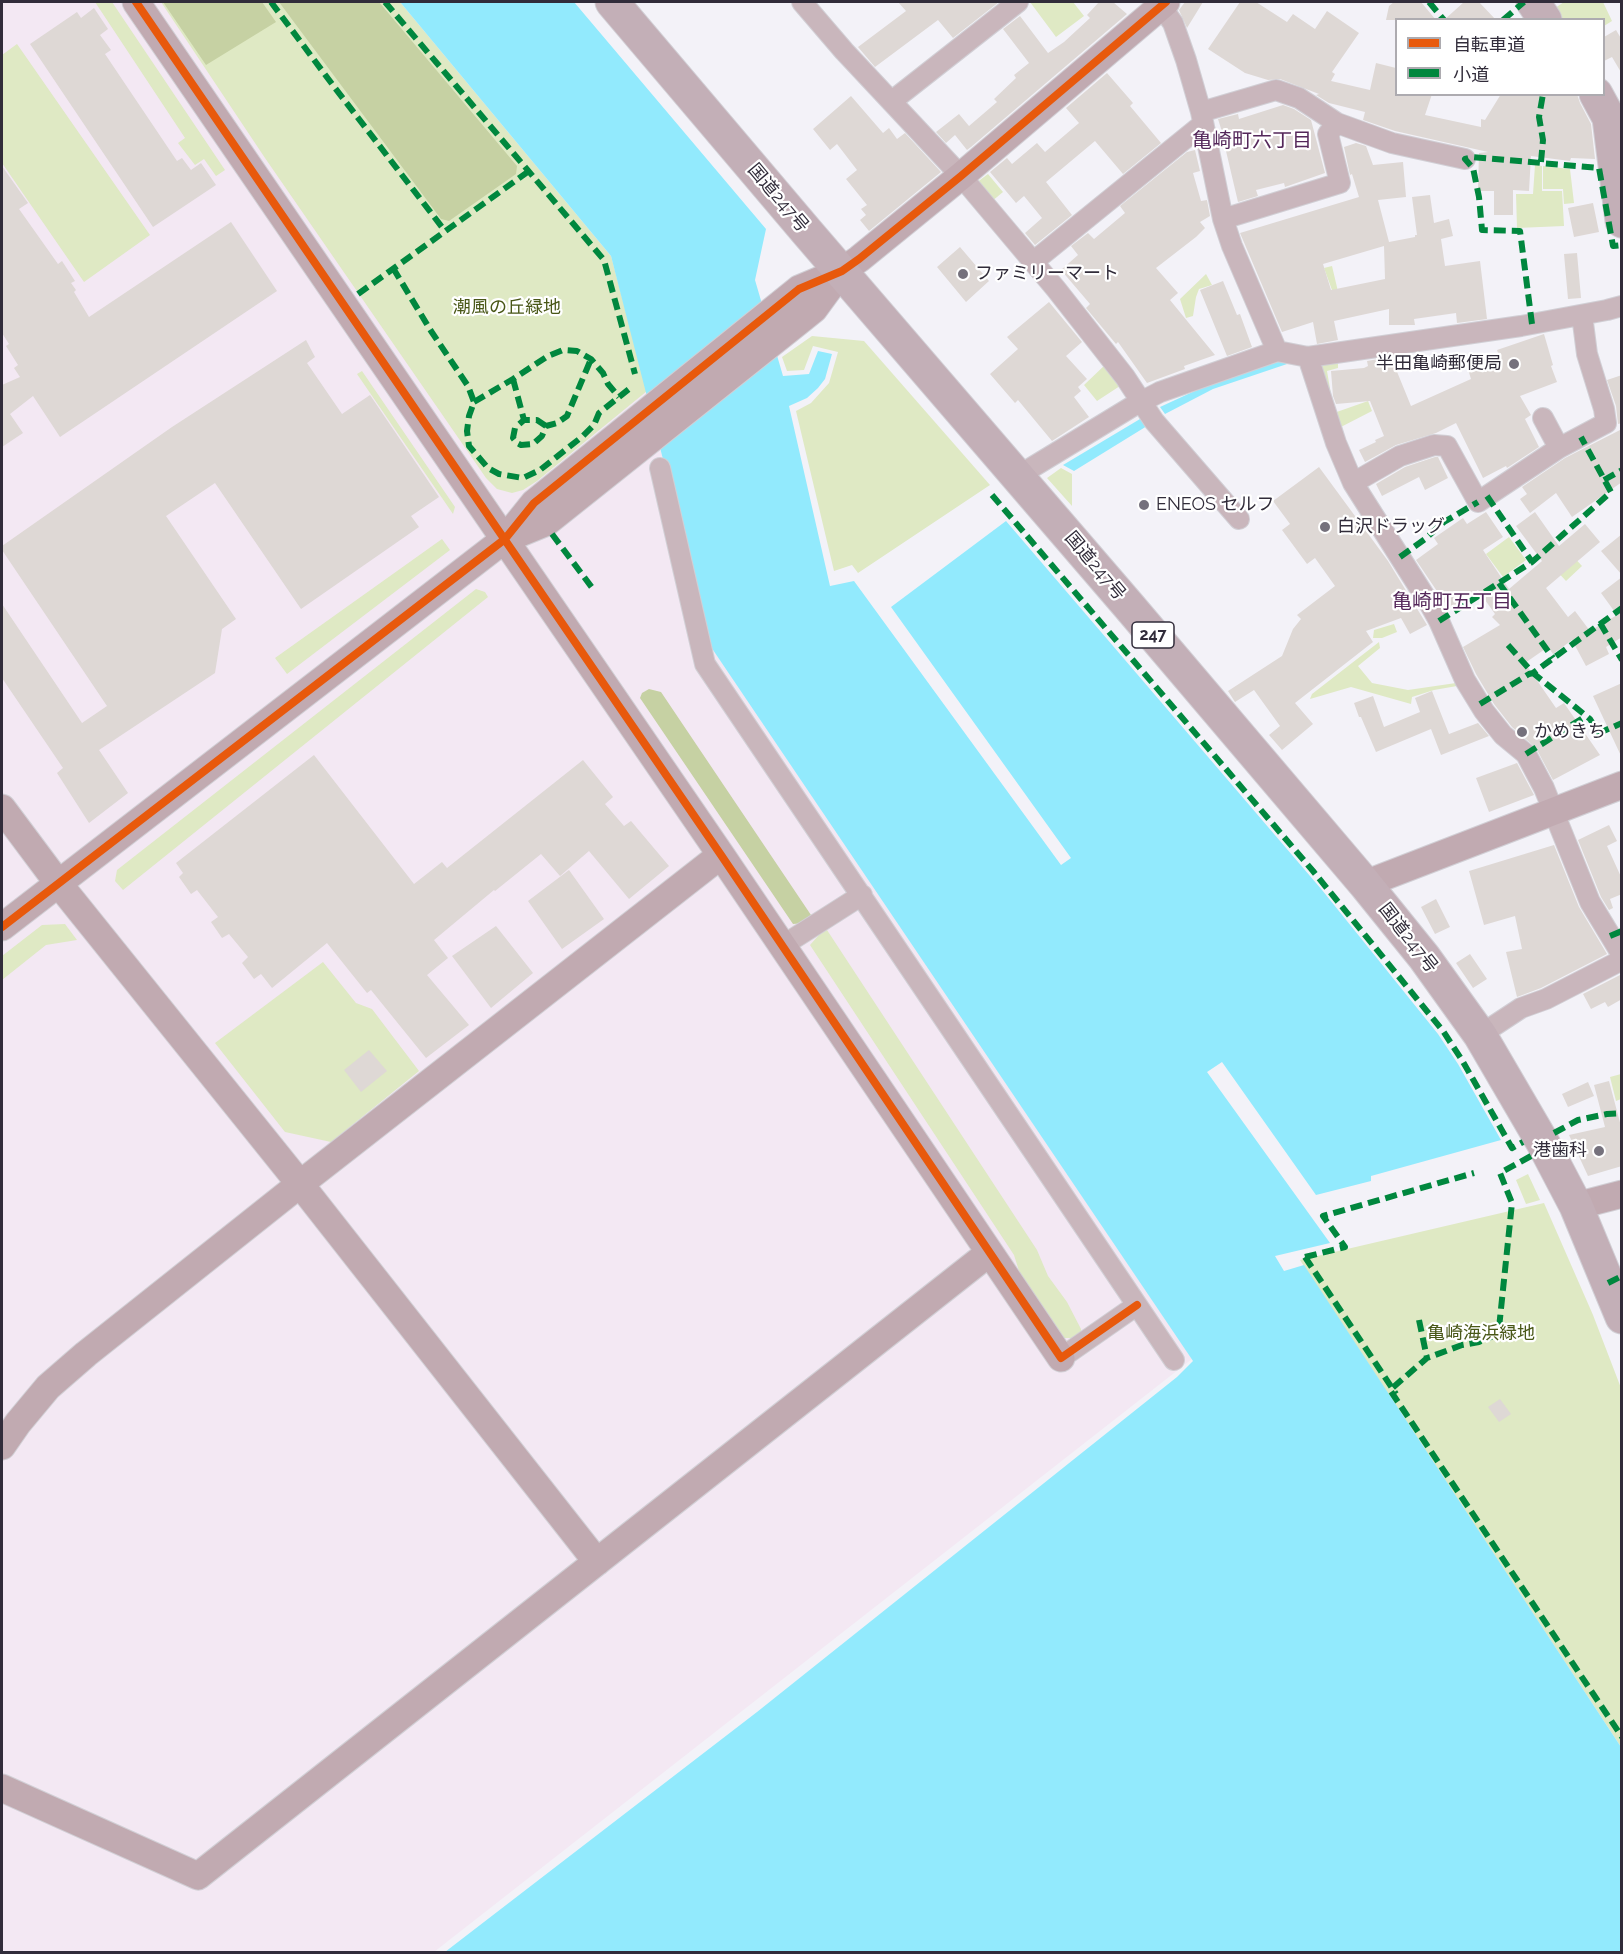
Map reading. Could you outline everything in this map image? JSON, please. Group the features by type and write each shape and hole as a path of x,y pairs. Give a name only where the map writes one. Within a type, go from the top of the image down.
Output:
{"highway":[{"name":"国道247号","path":"612,2 1365,884 1424,957 1480,1035 1533,1124 1576,1206 1622,1317"},
{"path":"1533,2 1544,18"},
{"path":"1609,110 1620,200"}],"street":[{"path":"136,2 722,855 1061,1358 1137,1305"},
{"path":"802,2 844,51 961,176 1125,377 1146,409 1239,519"},
{"path":"892,101 1018,2"},
{"path":"2,927 505,539 534,503 644,429 796,308 813,309 842,271 859,260 961,176 1162,3 1173,23 1202,118 1223,219 1232,246 1277,351"},
{"path":"1033,262 1202,118 1276,90 1299,98 1336,123 1392,143 1465,159"},
{"path":"1223,219 1340,183 1328,134 1336,123"},
{"path":"1018,476 1146,409 1179,385 1277,351 1308,357 1521,326 1622,306"},
{"path":"1353,483 1400,456 1434,445 1447,446 1478,501 1559,448 1606,423 1587,354 1581,315"},
{"path":"1308,357 1336,443 1353,483 1434,612 1465,680 1484,711 1503,735 1526,754 1544,788 1590,902 1622,955"},
{"path":"1543,418 1559,448"},
{"path":"660,468 705,664 1174,1360"},
{"path":"1365,884 1622,785"},
{"path":"2,808 58,884 300,1184 597,1562"},
{"path":"2,1446 48,1387 86,1354 722,855"},
{"path":"782,946 862,895"},
{"path":"1480,1035 1521,1008 1546,999 1622,960"},
{"path":"1576,1206 1622,1194"},
{"path":"2,1788 198,1876 989,1253"}],"shaded area":[{"path":"2,2 400,2 611,256 711,647 1192,1359 434,1952 2,1952"}],"green space":[{"path":"95,2 112,2 225,170 216,176 204,159 195,165 178,143 185,138"},
{"name":"潮風の丘緑地","path":"161,2 400,2 611,256 647,391 537,481 523,490 512,493 497,489 486,478 265,158"},
{"path":"163,2 262,2 276,22 206,65"},
{"path":"279,2 379,2 517,166 516,174 449,221 441,219"},
{"path":"1030,2 1073,2 1084,16 1056,37"},
{"path":"1564,2 1603,2 1612,21 1605,25 1605,18 1561,18 1555,8"},
{"path":"17,44 150,235 84,282 2,163 2,55"},
{"path":"1535,165 1542,166 1542,191 1562,191 1564,226 1517,228 1516,194 1533,194"},
{"path":"1543,166 1570,169 1574,203 1564,204 1563,189 1543,189"},
{"path":"988,174 1003,192 991,202 976,183"},
{"path":"1332,266 1340,300 1332,290 1324,268"},
{"path":"1206,274 1212,285 1199,289 1193,316 1186,318 1180,299"},
{"path":"812,336 864,341 990,485 858,573 852,565 834,571 796,411 811,403 829,383 838,352 813,346 804,370 787,371 782,357"},
{"path":"1338,359 1338,368 1327,371 1333,406 1317,365"},
{"path":"1107,363 1123,384 1097,401 1084,385"},
{"path":"362,371 455,507 453,514 357,374"},
{"path":"1368,401 1372,411 1337,429 1331,414"},
{"path":"1061,468 1072,474 1072,506 1047,478"},
{"path":"1509,537 1526,560 1503,577 1486,554"},
{"path":"442,539 450,550 287,674 275,658"},
{"path":"1570,553 1582,566 1566,581 1554,568"},
{"path":"476,589 485,592 488,597 123,890 115,881 117,870"},
{"path":"1394,624 1397,632 1382,638 1373,638 1374,630"},
{"path":"1379,642 1380,648 1358,666 1372,683 1408,690 1456,683 1457,686 1412,697 1411,704 1351,687 1310,699 1312,694"},
{"path":"649,689 661,692 811,915 805,923 793,924 640,698 642,693"},
{"path":"65,924 77,940 46,945 2,980 2,956 42,925"},
{"path":"827,930 1037,1250 1048,1276 1067,1302 1081,1329 1081,1333 1074,1338 1062,1338 1024,1287 1014,1255 810,945"},
{"path":"323,962 356,1003 372,1009 419,1071 331,1142 285,1132 215,1043"},
{"path":"1621,1074 1621,1099 1616,1101 1610,1077"},
{"path":"1528,1174 1540,1200 1526,1204 1516,1180"},
{"name":"亀崎海浜緑地","path":"1544,1203 1593,1315 1621,1388 1621,1747 1300,1260"}],"water":[{"path":"400,2 574,2 766,229 755,280 783,376 809,374 818,351 832,354 825,379 818,388 807,398 789,406 830,586 854,581 1061,865 1071,858 891,607 1006,521 1322,890 1438,1034 1458,1064 1501,1140 1371,1176 1371,1181 1316,1195 1222,1062 1207,1072 1330,1243 1275,1256 1284,1271 1304,1265 1621,1747 1621,1952 445,1952 757,1712 1177,1377 1193,1361 711,647 611,256"},
{"path":"1284,360 1293,362 1213,389 1165,414 1160,407 1212,383"},
{"path":"1140,419 1147,426 1074,471 1063,465"}],"building":[{"path":"898,2 999,2 953,38 938,20 875,67 858,47 906,11"},
{"path":"1099,2 1113,2 1127,14 971,147 967,150 955,135 946,143 936,132 959,114 969,126 997,102 994,99 1016,78 1014,75 1029,63 1003,29 1020,16 1048,53 1090,18 1087,15"},
{"path":"1185,2 1203,2 1187,28 1179,10"},
{"path":"1240,2 1256,2 1287,22 1293,14 1315,29 1327,11 1359,33 1332,72 1335,74 1331,81 1370,90 1376,63 1395,68 1395,96 1431,96 1425,115 1481,127 1481,119 1485,120 1500,96 1578,96 1591,124 1595,159 1571,158 1570,161 1531,156 1529,191 1513,190 1513,215 1494,215 1494,191 1478,191 1479,153 1488,152 1395,131 1363,120 1365,112 1329,103 1316,95 1319,94 1280,79 1268,80 1245,73 1208,49"},
{"path":"1394,2 1421,2 1434,18 1386,20 1389,6"},
{"path":"1464,2 1479,2 1494,18 1446,18"},
{"path":"94,8 108,29 100,35 111,50 105,54 177,161 182,158 191,170 201,163 216,185 153,227 30,44 77,12 81,18"},
{"path":"1616,30 1622,40 1622,74 1612,57 1605,60 1605,36"},
{"path":"1107,73 1133,103 1130,106 1161,143 1123,174 1095,141 1046,182 1072,215 1035,245 1025,233 1042,218 1024,196 1016,203 990,172 1007,158 1012,164 1037,143 1045,152 1079,123 1066,108"},
{"path":"851,96 883,133 889,128 897,139 905,133 941,172 869,231 860,220 866,215 861,209 867,205 846,179 857,170 837,144 830,150 813,129"},
{"path":"1283,105 1311,120 1325,173 1285,187 1284,183 1256,190 1258,196 1238,202 1226,151 1228,151 1218,119 1238,114 1239,119"},
{"path":"1356,143 1366,146 1373,165 1403,162 1406,197 1378,200 1389,242 1417,235 1412,197 1430,195 1434,223 1449,219 1453,236 1441,239 1445,266 1480,261 1487,319 1457,323 1456,313 1414,319 1415,325 1389,325 1389,309 1334,321 1338,340 1317,344 1313,322 1282,332 1240,233 1359,197 1352,174 1350,175 1344,147","holes":["1384,246 1385,279 1331,290 1323,264"]},
{"path":"1195,150 1200,171 1193,173 1201,201 1207,200 1210,216 1200,222 1205,228 1196,237 1156,268 1178,293 1170,300 1215,355 1147,383 1118,342 1116,344 1086,308 1090,304 1061,270 1078,255 1071,246 1088,233 1094,239 1125,213 1120,206 1187,152"},
{"path":"2,166 28,203 19,209 58,264 62,261 75,281 71,283 76,290 74,292 89,317 231,222 277,291 60,437 33,396 10,414 23,433 2,447 2,385 20,377 14,368 18,365 6,346 9,344 2,333"},
{"path":"1593,203 1599,232 1574,237 1568,208"},
{"name":"ファミリーマート","path":"960,247 989,281 966,302 937,267"},
{"path":"1577,253 1581,298 1568,299 1564,254"},
{"path":"1223,281 1237,315 1240,314 1252,347 1227,356 1200,290"},
{"path":"1049,302 1082,342 1066,356 1087,379 1078,387 1081,391 1074,397 1089,417 1052,441 1018,400 1015,403 990,374 1018,349 1007,337"},
{"path":"1544,334 1557,382 1520,396 1531,415 1525,419 1539,447 1507,468 1506,466 1483,478 1456,423 1436,433 1396,445 1365,462 1359,450 1384,436 1370,401 1336,404 1331,371 1364,368 1368,366 1367,361 1391,357 1411,406 1471,379 1466,363"},
{"path":"306,340 315,357 307,363 342,414 370,395 439,497 411,516 419,527 301,609 215,483 166,516 236,619 222,629 215,673 99,750 128,793 89,823 57,773 63,768 2,678 2,604 82,723 107,706 2,550 2,546 172,427"},
{"path":"1622,375 1622,423 1618,424 1616,406 1607,380"},
{"path":"1622,429 1622,482 1572,517 1556,493 1530,513 1520,499 1527,494 1522,487 1565,458"},
{"path":"1438,457 1448,478 1425,490 1419,477 1382,496 1376,484 1405,467"},
{"path":"1319,467 1388,561 1427,625 1410,634 1401,618 1366,631 1373,642 1295,703 1313,724 1282,750 1269,735 1280,726 1254,690 1235,702 1228,691 1282,656 1293,629 1301,619 1297,615 1335,586 1315,558 1307,564 1282,530 1290,524 1273,501"},
{"path":"1486,512 1503,537 1483,550 1509,589 1542,561 1516,526 1535,512 1559,546 1585,524 1600,542 1546,588 1568,617 1575,611 1590,631 1617,615 1601,593 1622,577 1622,637 1606,647 1609,654 1586,666 1572,640 1553,654 1548,647 1525,663 1556,708 1564,703 1600,755 1553,780 1536,748 1512,727 1494,704 1463,647 1500,625 1492,617 1495,614 1478,590 1449,609 1416,560 1438,544 1434,538 1463,518 1467,524"},
{"path":"1622,534 1622,575 1601,551"},
{"path":"1622,683 1622,758 1593,696"},
{"path":"1432,691 1449,734 1478,723 1489,736 1441,755 1431,729 1376,752 1354,703 1373,696 1384,727 1420,712 1415,698"},
{"path":"314,755 414,884 442,862 447,868 583,760 613,797 605,804 624,826 631,821 669,866 629,899 589,851 560,876 541,854 494,890 434,940 448,958 427,975 469,1025 426,1058 371,990 367,993 327,943 272,988 261,974 254,979 242,963 248,957 229,934 222,938 211,922 218,917 197,890 191,894 179,877 183,873 176,863"},
{"path":"1517,763 1534,795 1489,812 1476,778"},
{"path":"1609,825 1617,841 1607,846 1622,879 1622,894 1610,899 1613,908 1609,910 1601,897 1578,840"},
{"path":"1554,845 1579,907 1607,954 1541,988 1517,997 1506,952 1522,949 1515,916 1484,925 1469,871"},
{"path":"569,870 604,919 562,949 528,901"},
{"path":"1436,899 1450,927 1435,934 1421,907"},
{"path":"496,926 533,973 491,1008 452,956"},
{"path":"1470,954 1487,979 1473,988 1456,963"},
{"path":"1620,975 1622,999 1608,1007 1605,1002 1591,1009 1583,994"},
{"path":"369,1050 387,1071 361,1092 344,1070"},
{"name":"港歯科","path":"1609,1081 1622,1130 1622,1166 1588,1176 1569,1135 1605,1127 1594,1085"},
{"path":"1588,1082 1594,1096 1568,1107 1562,1094"},
{"path":"1500,1399 1511,1414 1499,1422 1488,1407"}],"marked path":[{"path":"271,2 445,231"},
{"path":"385,2 604,260 635,374"},
{"path":"1429,2 1442,18"},
{"path":"1505,18 1524,2"},
{"path":"1541,162 1543,140 1539,117 1543,96"},
{"path":"1532,324 1520,231 1482,230 1473,168 1465,159 1472,157 1599,168 1613,246 1622,245"},
{"path":"358,294 529,171"},
{"path":"393,268 468,386 474,402 467,431 469,446 488,468 499,474 523,478 540,470 583,436 594,425 599,413 629,389"},
{"path":"474,402 548,356 563,350 577,351 591,359 619,397"},
{"path":"546,426 537,420 524,420 515,428 513,438 521,445 533,444 542,436 546,426 557,423 567,416 591,359"},
{"path":"513,379 524,420"},
{"path":"1439,621 1532,562 1611,492 1581,437"},
{"path":"1604,480 1622,470"},
{"path":"992,495 1313,871 1443,1031 1512,1148 1523,1142"},
{"path":"1487,496 1532,562"},
{"path":"1400,557 1444,522 1478,502"},
{"path":"552,534 593,589"},
{"path":"1499,583 1553,658"},
{"path":"1480,704 1533,673 1622,608"},
{"path":"1600,623 1622,660"},
{"path":"1508,645 1533,673 1590,719 1599,733 1622,723"},
{"path":"1526,754 1586,716"},
{"path":"1610,936 1622,931"},
{"path":"1554,1133 1578,1120 1622,1113"},
{"path":"1531,1156 1500,1173 1512,1203 1499,1328 1491,1337 1427,1358 1390,1390 1622,1737"},
{"path":"1305,1257 1345,1247 1323,1216 1474,1173"},
{"path":"1305,1257 1396,1394"},
{"path":"1608,1283 1622,1276"},
{"path":"1419,1320 1427,1358"}],"cycle path":[{"path":"136,2 721,855 1061,1358 1137,1305"},
{"path":"2,927 505,539 534,503 799,289 842,271 859,259 961,176 1166,2"}],"place":[{"name":"ファミリーマート","path":"963,274"},
{"name":"半田亀崎郵便局","path":"1514,364"},
{"name":"ENEOS セルフ","path":"1144,505"},
{"name":"白沢ドラッグ","path":"1325,527"},
{"name":"かめきち","path":"1522,732"},
{"name":"港歯科","path":"1599,1151"}],"district":[{"name":"亀崎町六丁目","path":"1252,141"},
{"name":"亀崎町五丁目","path":"1452,602"}]}
